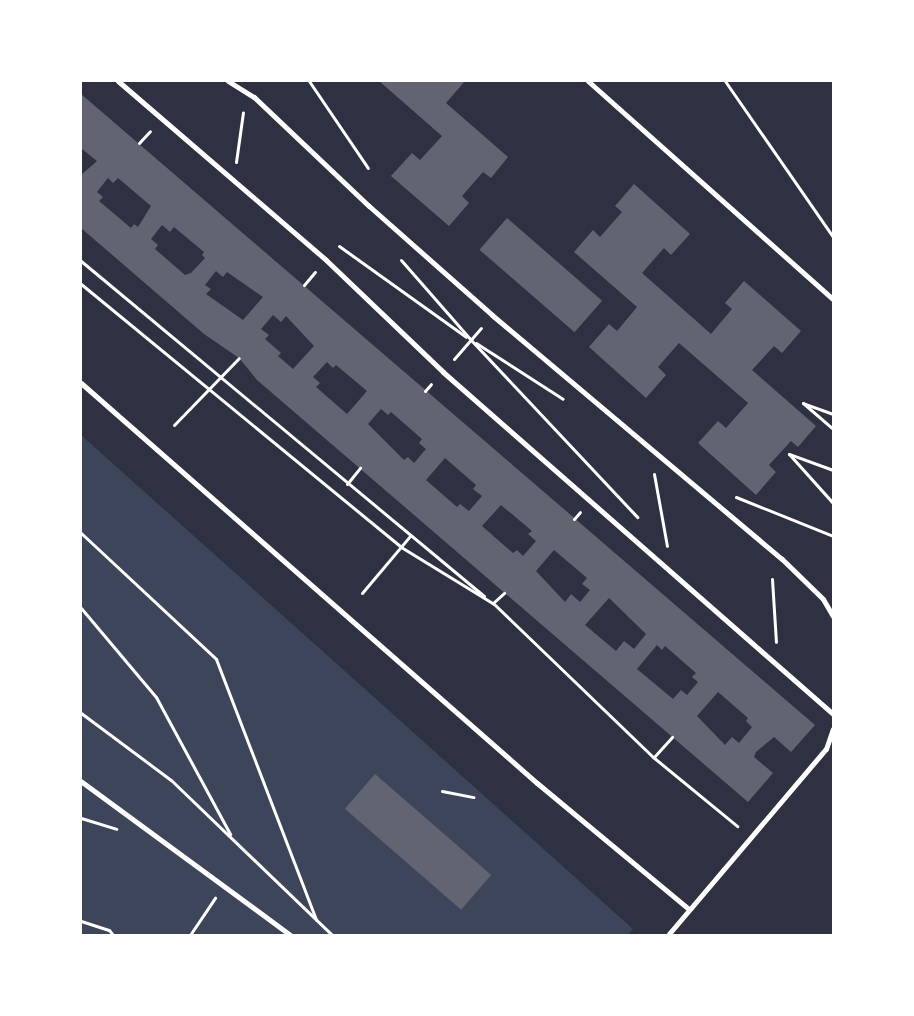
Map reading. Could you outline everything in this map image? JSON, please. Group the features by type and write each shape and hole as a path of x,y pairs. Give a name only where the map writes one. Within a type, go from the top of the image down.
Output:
{"street":[{"path":"118,81 326,260 443,372 833,714"},
{"path":"228,81 254,97 368,206 492,316 782,559 823,599 833,616"},
{"path":"588,81 833,299"},
{"path":"81,383 537,783 690,909"},
{"path":"668,935 826,749 833,729"},
{"path":"81,781 291,935"}],"path":[{"path":"309,81 368,168"},
{"path":"725,81 833,237"},
{"path":"235,167 243,112"},
{"path":"139,143 152,129"},
{"path":"332,242 471,340 567,402"},
{"path":"399,257 471,340 640,520"},
{"path":"81,261 347,484 494,604 653,757 737,826"},
{"path":"304,285 315,272"},
{"path":"81,284 401,547 494,604"},
{"path":"454,360 488,321"},
{"path":"174,425 239,358"},
{"path":"833,414 803,402 833,429"},
{"path":"833,470 789,454 833,504"},
{"path":"652,466 667,549 660,542"},
{"path":"347,484 360,468"},
{"path":"729,494 833,536"},
{"path":"81,533 216,659 316,919"},
{"path":"362,593 410,536"},
{"path":"772,578 777,647"},
{"path":"494,604 504,593"},
{"path":"81,608 156,697 232,839"},
{"path":"81,713 171,780 332,935"},
{"path":"653,757 672,737"},
{"path":"442,791 473,797"},
{"path":"190,935 223,885"},
{"path":"81,921 110,930 113,935"}],"shaded area":[{"path":"81,435 633,929 628,935 81,935"}],"building":[{"path":"379,81 465,81 446,103 508,157 491,178 483,172 462,196 469,203 449,226 391,176 412,153 420,160 442,136"},
{"path":"81,94 815,725 791,752 774,737 756,752 754,757 773,773 748,802 257,380 239,358 204,334 81,228 81,175 97,161 82,149","holes":["108,178 113,183 118,178 151,206 138,227 134,224 131,228 99,201 103,197 97,192","162,225 170,232 174,227 204,252 202,255 205,258 191,273 185,275 155,249 158,245 151,239","216,271 223,277 227,272 263,297 243,320 206,294 211,289 205,285","273,315 281,322 286,316 314,346 293,369 278,356 281,353 265,339 269,335 261,329","327,362 333,368 336,365 367,391 347,414 316,387 320,383 313,377","381,409 388,415 391,412 422,439 419,443 426,449 414,463 408,457 404,460 368,424","445,458 476,485 473,489 482,496 469,511 460,504 457,507 426,480","501,505 532,531 528,534 536,541 523,556 517,550 513,553 482,526","554,550 587,578 582,584 590,590 580,602 571,594 565,602 536,571","609,598 646,634 634,649 624,641 616,651 585,625","657,645 662,650 665,646 696,673 692,677 698,682 687,695 681,690 673,699 637,669","718,692 748,718 746,721 752,727 739,743 732,737 725,745 697,716"]},
{"path":"634,184 690,234 671,255 664,248 642,273 711,334 732,309 725,303 744,281 801,331 782,353 774,346 752,370 816,426 798,447 791,441 769,465 776,472 756,495 698,443 718,421 726,428 748,403 679,343 658,367 666,375 646,398 589,347 609,324 617,331 637,307 574,252 593,230 600,237 622,212 615,206"},
{"path":"507,218 602,301 575,332 479,250"},
{"path":"375,774 491,875 461,910 345,809"}]}
